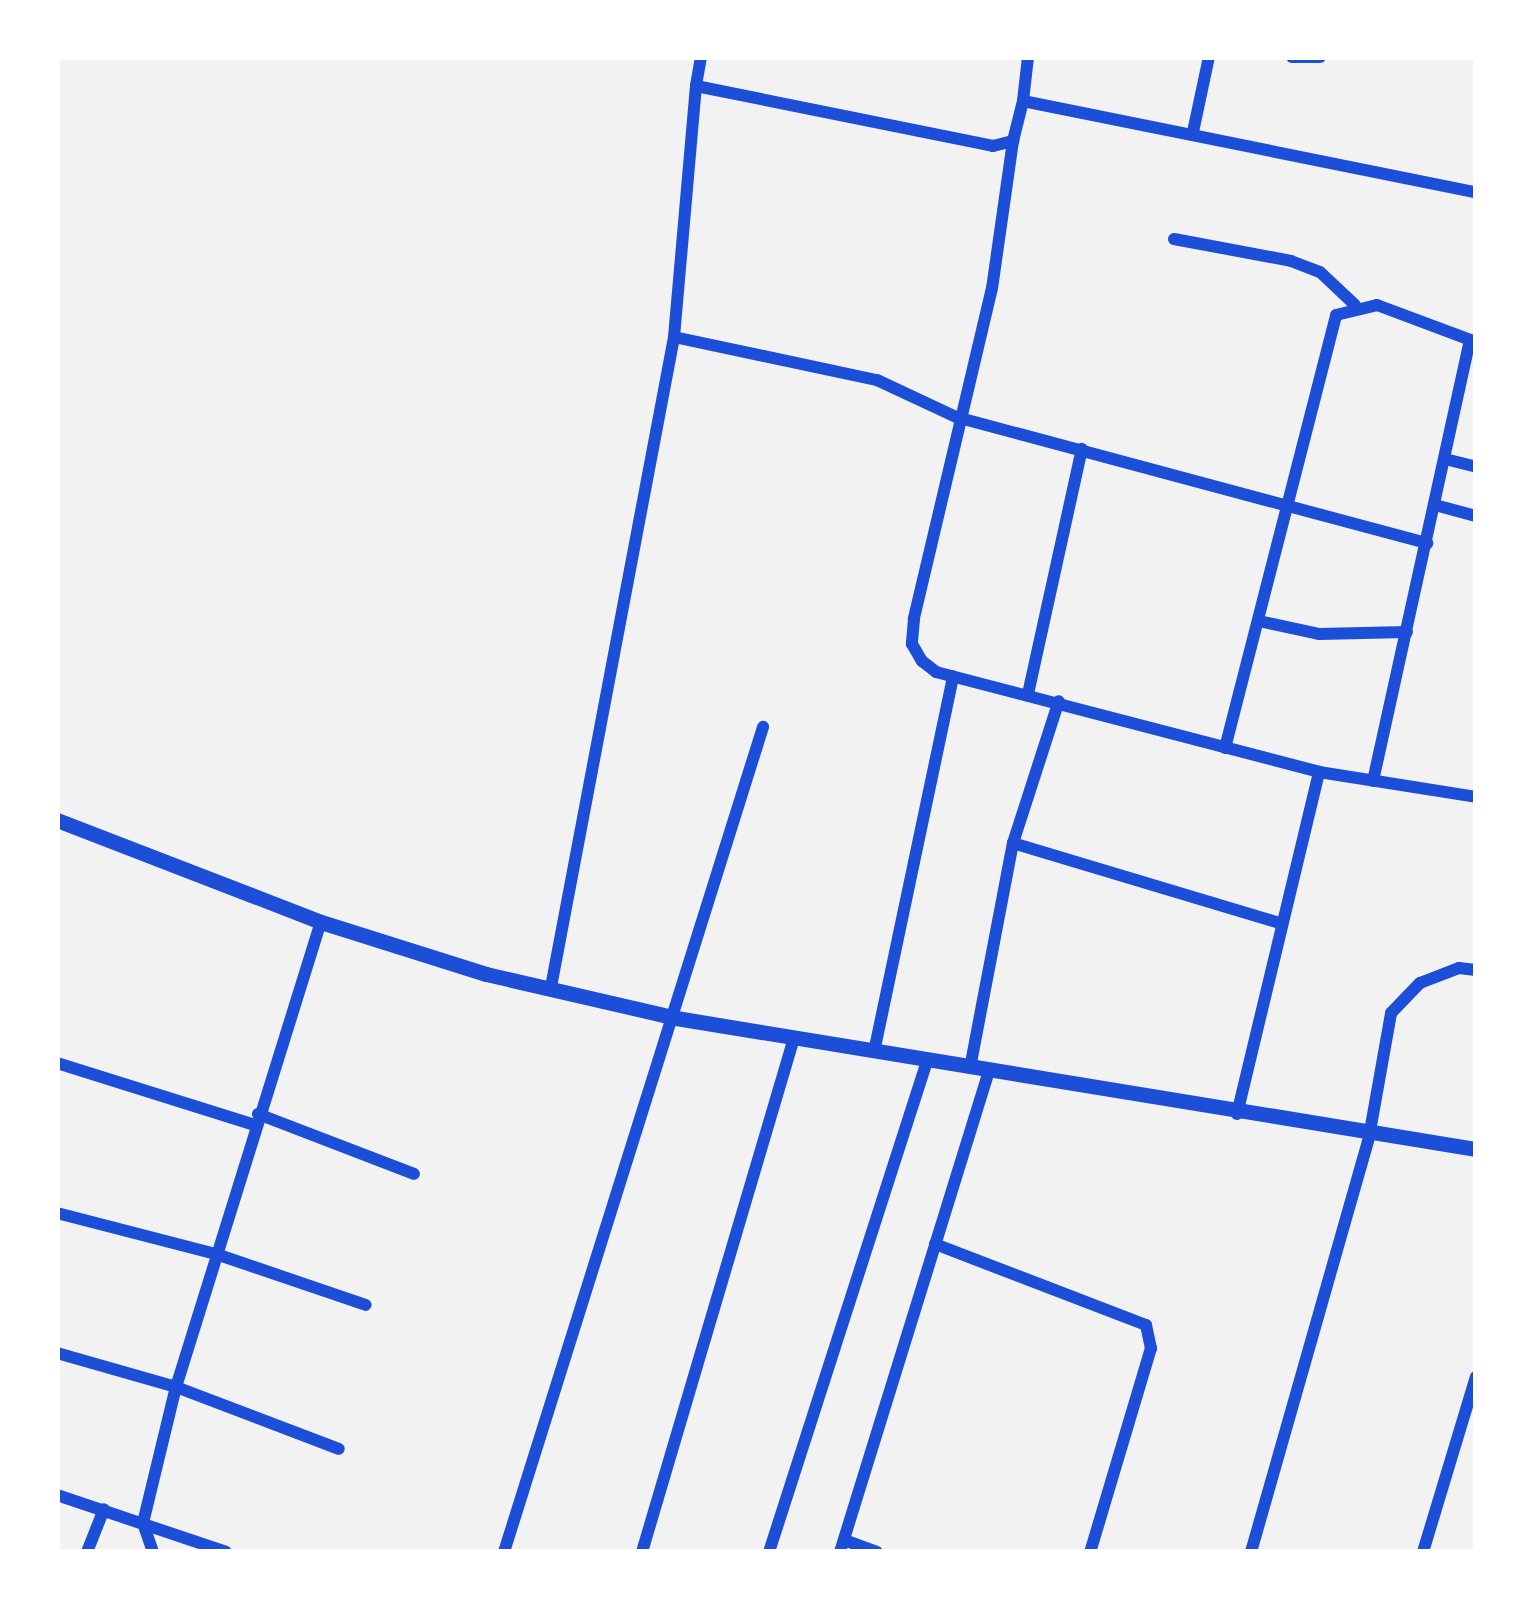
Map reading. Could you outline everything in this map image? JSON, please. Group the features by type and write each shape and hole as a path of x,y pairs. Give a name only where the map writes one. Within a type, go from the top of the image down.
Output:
{"street":[{"path":"551,987 674,337 700,57"},
{"path":"1028,57 992,289 956,417 912,644 922,661 952,676 1319,772 1476,797"},
{"path":"1193,132 1209,57"},
{"path":"1292,57 1320,57"},
{"path":"696,86 951,139 1013,141"},
{"path":"1023,101 1476,192"},
{"path":"1174,239 1291,261 1320,272 1355,305"},
{"path":"1225,748 1336,315 1355,305 1377,304 1473,342 1373,781"},
{"path":"674,337 877,380 956,417 1426,543"},
{"path":"1028,694 1082,448"},
{"path":"1445,459 1476,467"},
{"path":"1435,505 1476,516"},
{"path":"1259,621 1319,634 1407,632"},
{"path":"874,1052 952,676"},
{"path":"970,1068 1013,843 1059,701"},
{"path":"504,1552 676,1018 763,727"},
{"path":"1237,1114 1279,923 1319,772"},
{"path":"57,820 321,922 676,1018 1369,1137 1476,1149"},
{"path":"1013,843 1279,923"},
{"path":"153,1552 143,1523 176,1387 321,922"},
{"path":"1251,1552 1369,1137 1391,1012 1420,983 1460,968 1476,970"},
{"path":"642,1552 794,1038"},
{"path":"769,1552 927,1061"},
{"path":"57,1064 256,1120 414,1174"},
{"path":"877,1552 842,1546 988,1071"},
{"path":"57,1213 216,1253 366,1305"},
{"path":"935,1244 1146,1325 1148,1360 1090,1552"},
{"path":"57,1353 176,1387 339,1449"},
{"path":"1423,1552 1476,1377"},
{"path":"57,1495 226,1552"},
{"path":"87,1552 104,1509"}]}
